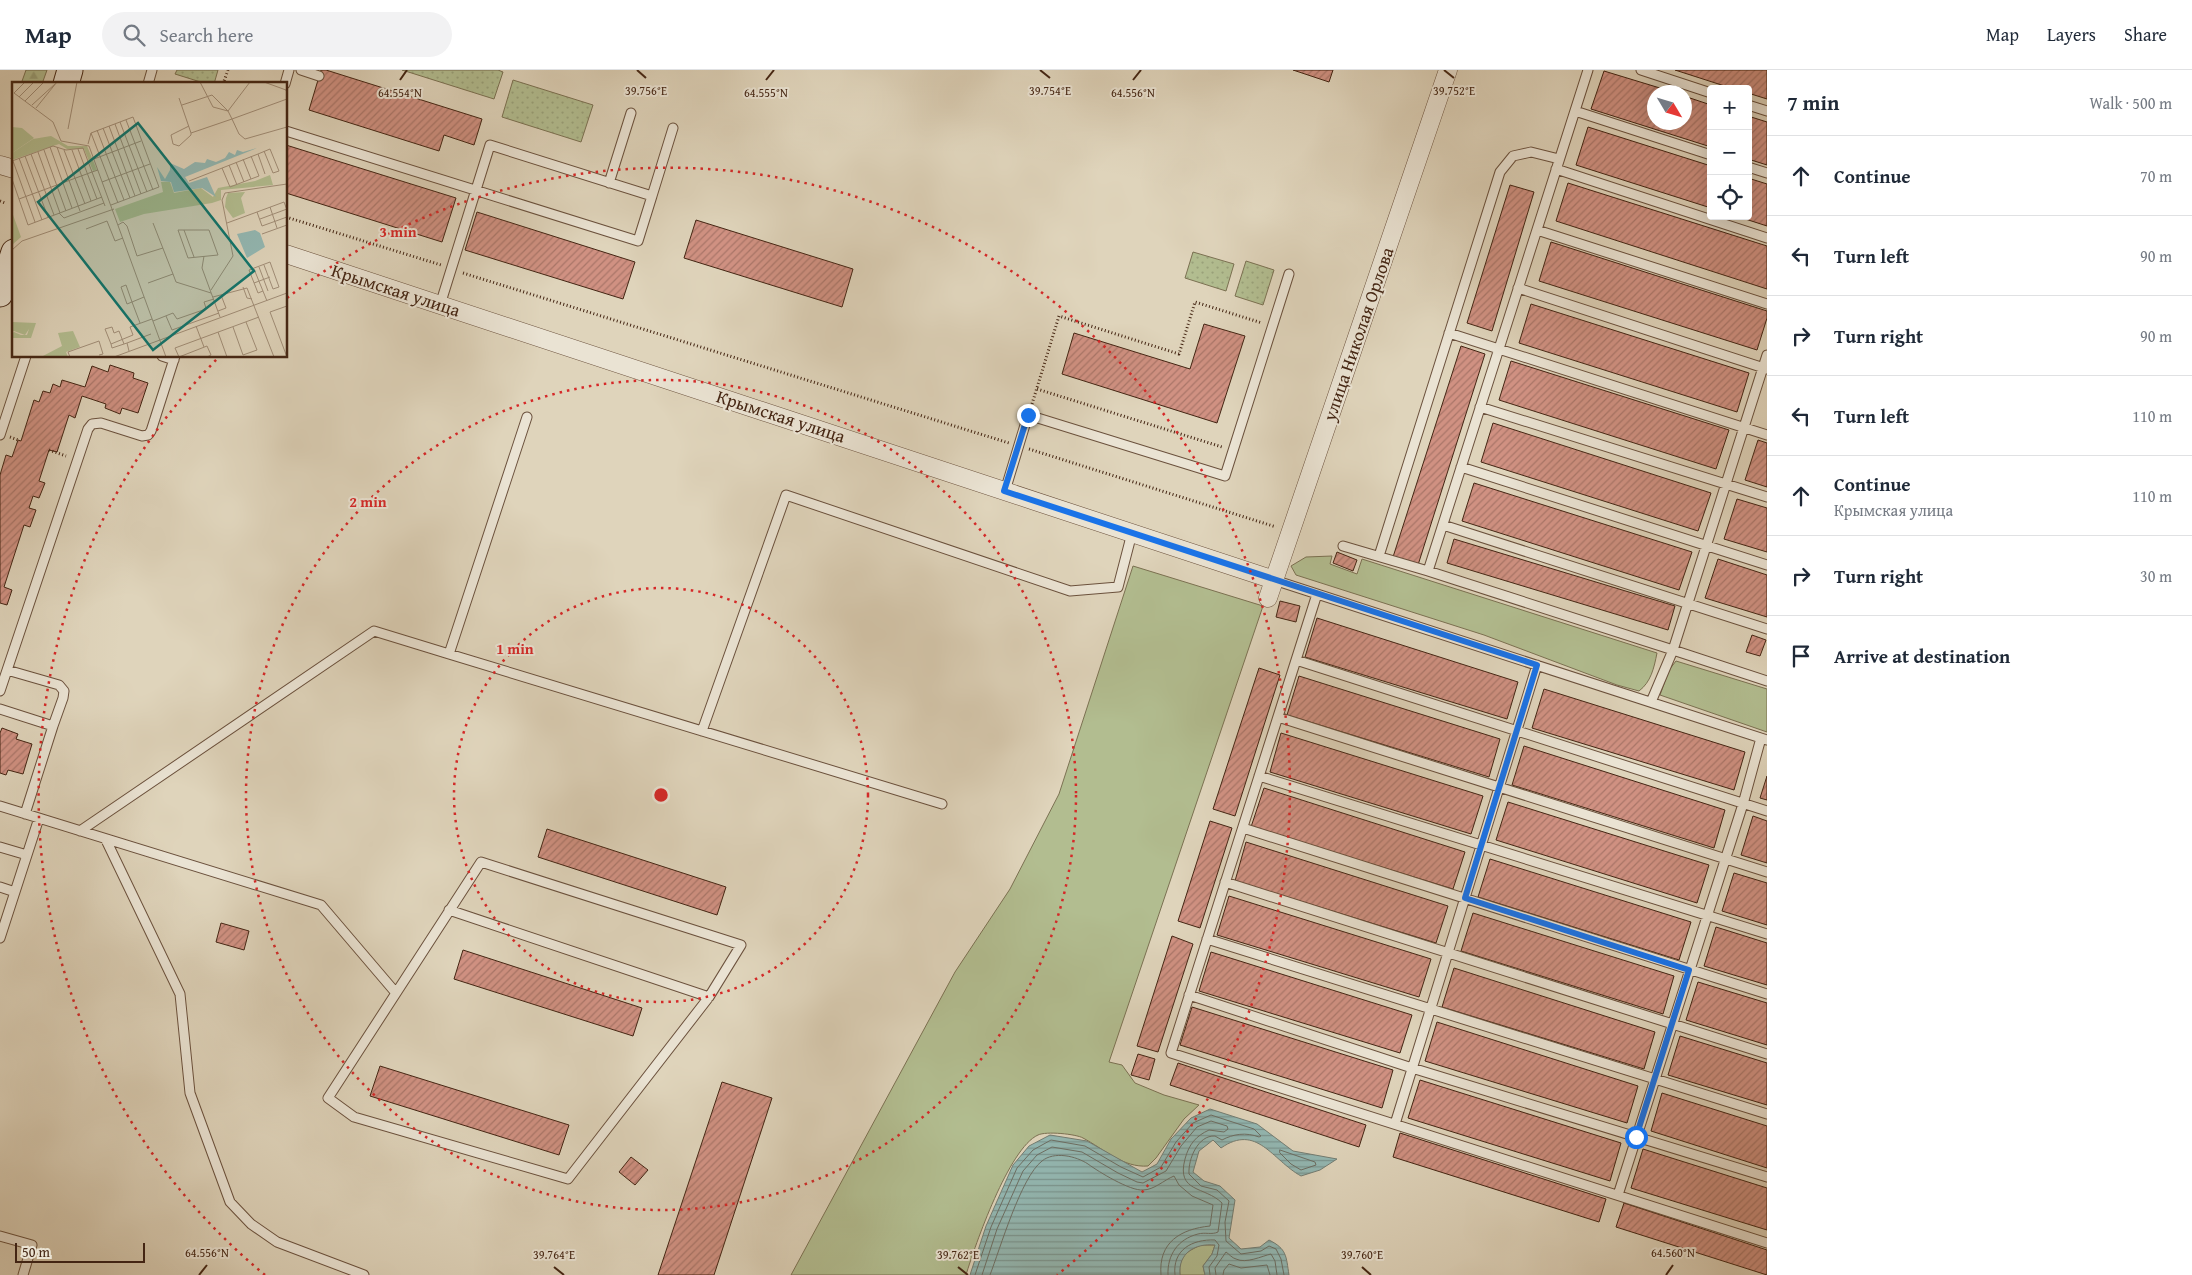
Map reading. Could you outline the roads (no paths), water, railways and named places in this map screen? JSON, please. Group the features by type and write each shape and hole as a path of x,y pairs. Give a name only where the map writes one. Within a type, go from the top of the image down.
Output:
{"street":[{"name":"улица Николая Орлова","path":"1268,598 1448,70"},
{"name":"Крымская улица","path":"288,255 1274,580"},
{"path":"0,294 12,258"}],"lane":[{"path":"301,70 319,76"},
{"path":"1428,571 1588,70"},
{"path":"1640,70 1707,92"},
{"path":"1752,106 1767,111"},
{"path":"1575,112 1707,154"},
{"path":"609,182 631,113"},
{"path":"288,132 638,241 674,128"},
{"path":"440,305 490,145 652,196"},
{"path":"1379,556 1500,172 1513,156 1531,152 1559,159"},
{"path":"1752,168 1767,173"},
{"path":"1556,169 1767,238"},
{"path":"1537,230 1767,304"},
{"path":"1004,491 1028,415 1225,476 1289,274"},
{"path":"1518,288 1765,369"},
{"path":"1449,333 1767,435"},
{"path":"1651,702 1673,650 1744,428 1765,369 1767,355"},
{"path":"0,435 25,358"},
{"path":"0,691 88,429 92,424 101,423 142,436 148,436 174,358"},
{"path":"1480,407 1767,497"},
{"path":"449,654 527,417"},
{"path":"1461,468 1767,565"},
{"path":"702,731 786,496 1070,591 1118,587 1132,533"},
{"path":"1443,525 1767,629"},
{"path":"1343,546 1428,571 1767,680"},
{"path":"1274,580 1764,739 1618,1195"},
{"path":"1317,594 1171,1053 1767,1243"},
{"path":"80,831 374,631 942,804"},
{"path":"1296,660 1767,811"},
{"path":"1395,1124 1537,665"},
{"path":"7,670 59,685 64,691 25,814"},
{"path":"0,709 54,726"},
{"path":"1278,717 1767,872"},
{"path":"1259,776 1767,934"},
{"path":"0,806 321,905 396,993"},
{"path":"0,938 39,818"},
{"path":"1243,828 1767,994"},
{"path":"106,840 180,994 190,1093 230,1202 251,1224 277,1242 364,1275"},
{"path":"0,847 27,855"},
{"path":"481,862 741,945 709,997 568,1179 354,1117 328,1098 449,910 481,862"},
{"path":"1226,882 1767,1054"},
{"path":"0,887 15,892"},
{"path":"449,910 709,997"},
{"path":"1207,939 1767,1114"},
{"path":"1189,995 1412,1068 1767,1177"},
{"path":"0,1236 32,1246 23,1275"}],"water":[{"path":"1210,1109 1257,1124 1293,1151 1337,1159 1320,1170 1301,1176 1264,1147 1254,1142 1245,1140 1234,1141 1221,1148 1213,1140 1199,1151 1193,1172 1204,1181 1220,1186 1235,1200 1229,1238 1241,1249 1260,1247 1269,1240 1275,1243 1285,1254 1289,1275 1205,1275 1203,1266 1212,1254 1215,1245 1208,1245 1195,1248 1185,1255 1180,1267 1180,1275 970,1275 986,1226 1013,1165 1029,1146 1050,1135 1087,1141 1142,1172 1157,1164 1171,1139 1191,1118"}]}
